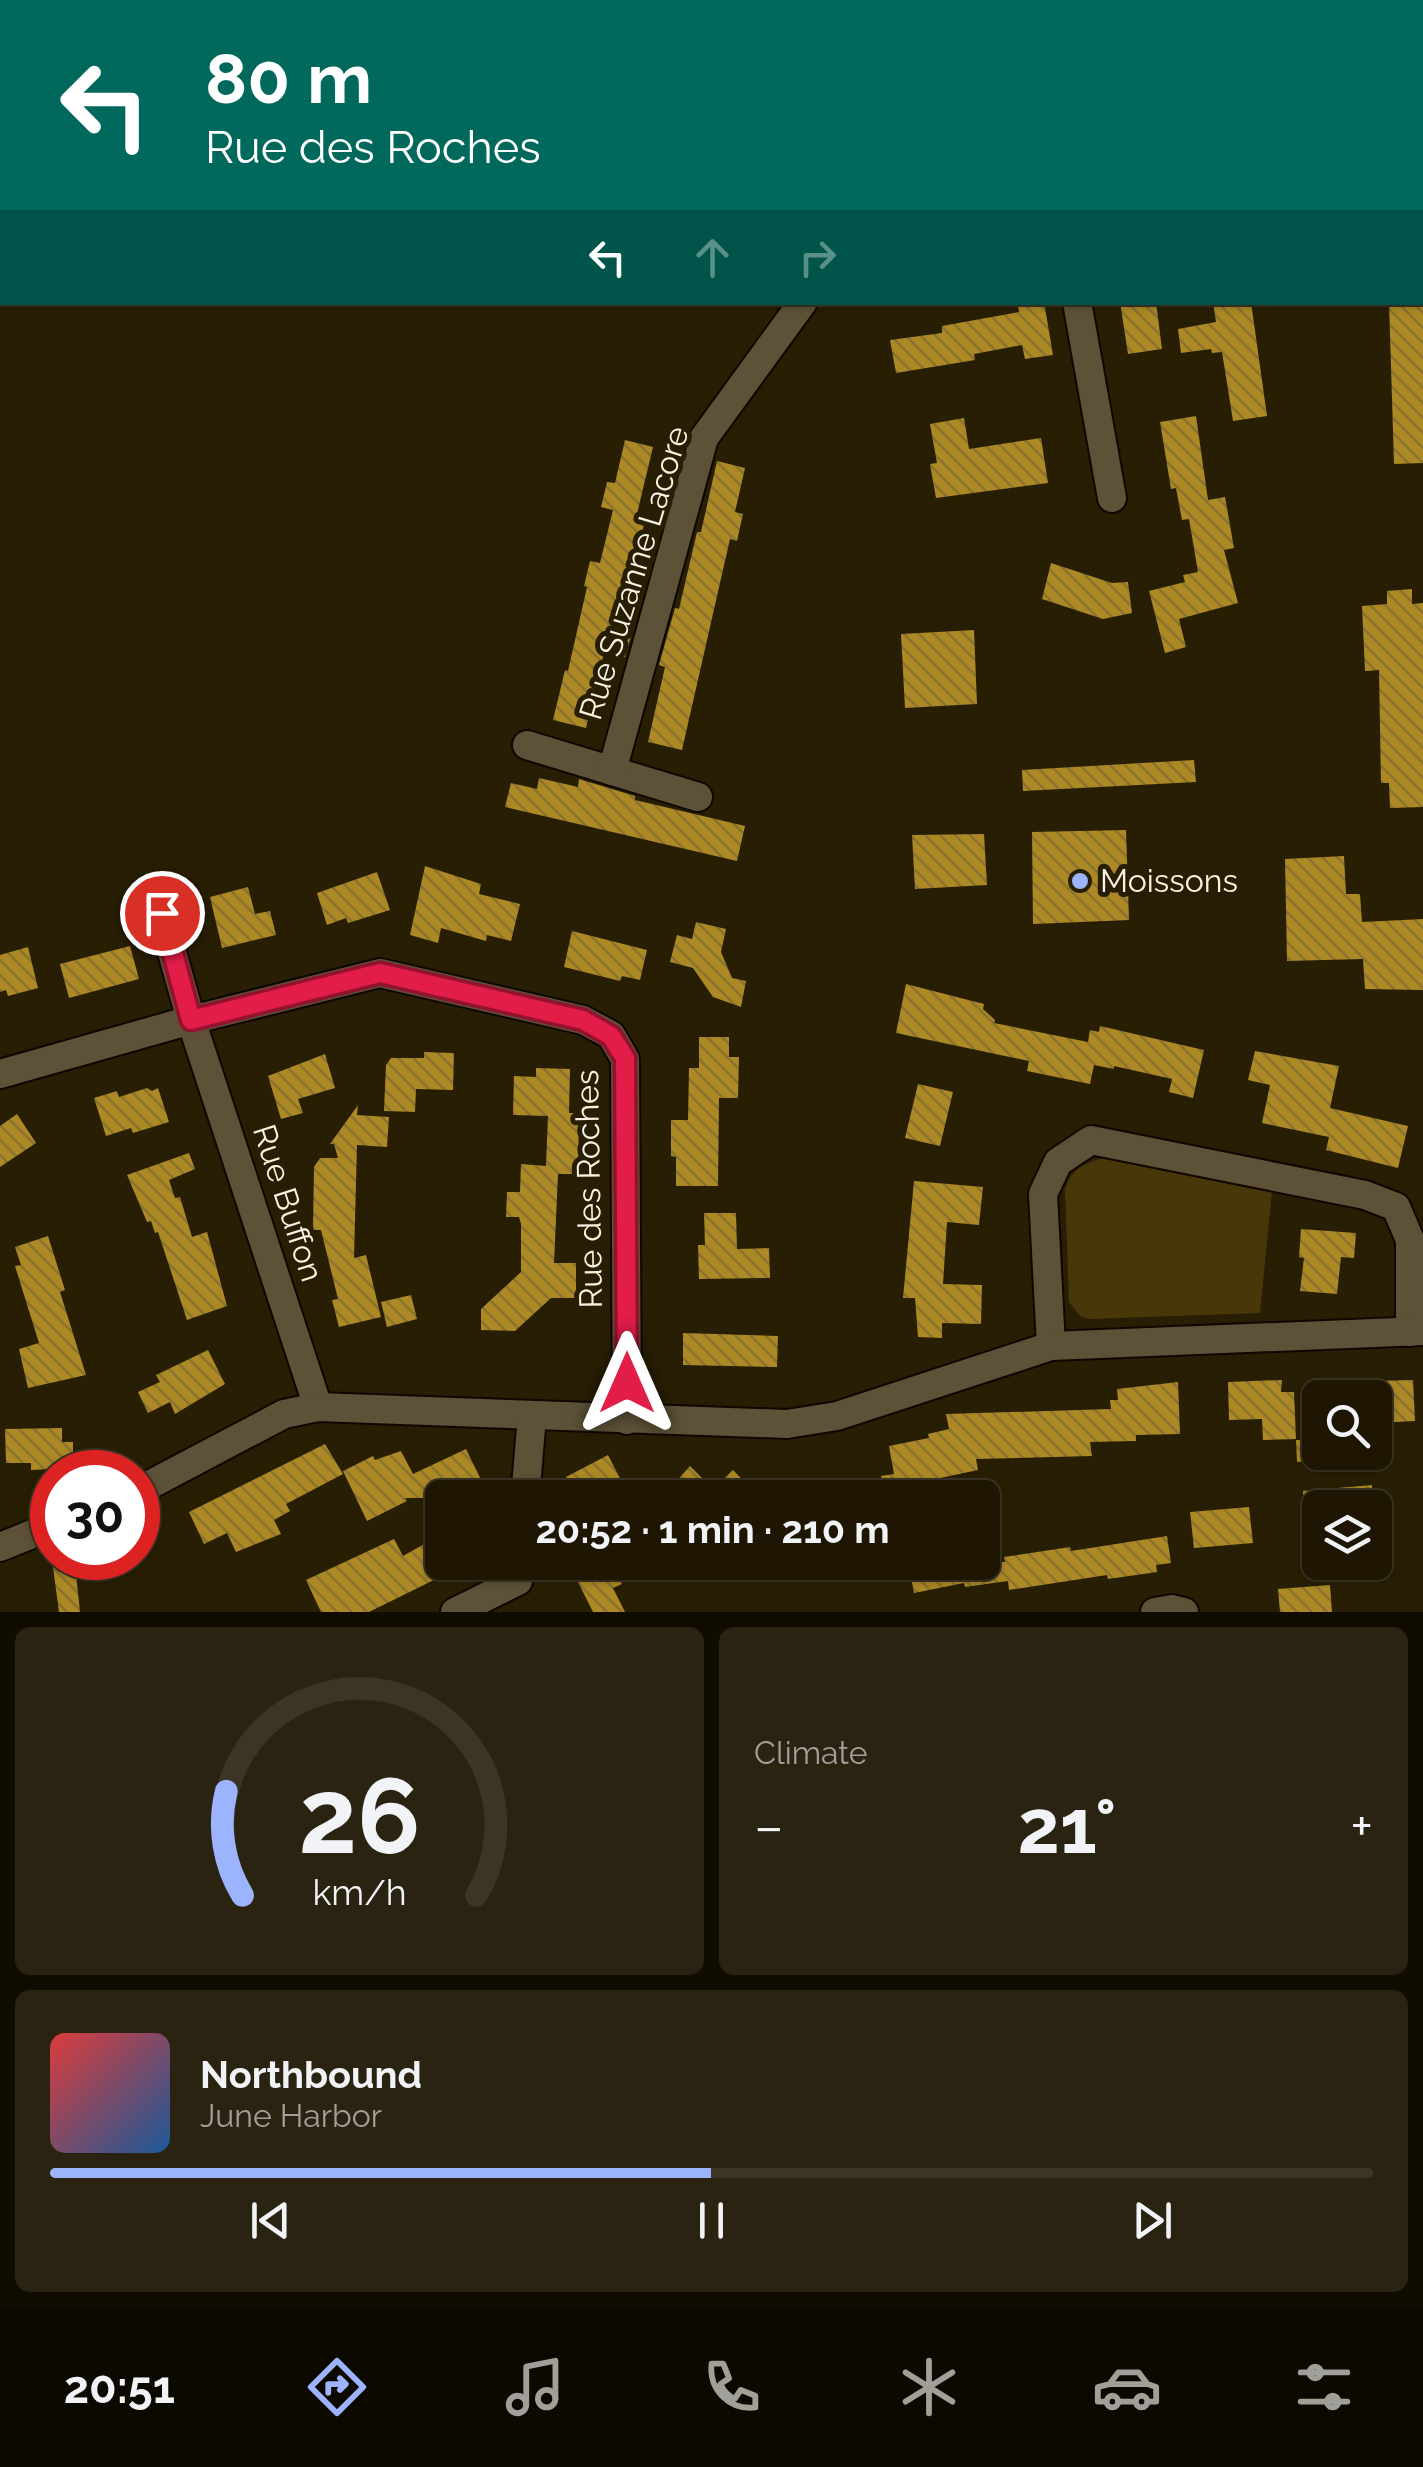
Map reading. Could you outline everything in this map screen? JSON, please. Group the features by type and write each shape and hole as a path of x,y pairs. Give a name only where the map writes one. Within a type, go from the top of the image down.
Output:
{"street":[{"name":"Rue Suzanne Lacore","path":"612,771 704,438 801,305"},
{"path":"1078,305 1112,498"},
{"path":"527,745 698,797"},
{"path":"162,913 191,1020"},
{"name":"Rue des Roches","path":"0,1074 191,1020 380,973 583,1020 611,1036 625,1058 627,1420"},
{"name":"Rue Buffon","path":"191,1020 318,1407"},
{"path":"160,1479 284,1414 318,1407 787,1424 837,1416 1051,1346 1416,1332 1410,1240 1396,1208 1365,1194 1091,1140 1058,1162 1043,1194 1051,1346"},
{"path":"527,1480 532,1416"},
{"path":"0,1547 30,1535"},
{"path":"455,1612 506,1580"},
{"path":"515,1612 518,1580"},
{"path":"1155,1612 1184,1612"}],"shaded area":[{"path":"1099,1159 1116,1159 1272,1191 1260,1313 1081,1317 1069,1302 1065,1190 1077,1170"}],"building":[{"path":"1018,305 1045,305 1053,355 1025,359 1022,345 974,354 975,360 896,373 890,340 942,333 942,326 1019,312"},
{"path":"1120,305 1156,305 1162,349 1128,354"},
{"path":"1213,305 1251,305 1267,416 1233,421 1222,352 1212,353 1211,349 1181,353 1178,329 1216,322"},
{"path":"1389,305 1423,305 1423,463 1394,464"},
{"path":"1196,416 1208,500 1225,497 1234,548 1224,550 1238,603 1179,619 1186,647 1165,653 1149,591 1185,582 1183,575 1198,572 1189,519 1182,520 1176,488 1171,489 1160,422"},
{"path":"964,418 969,449 1041,438 1048,483 936,498 930,464 937,463 930,424"},
{"path":"625,440 653,447 636,518 645,520 627,597 641,601 625,657 604,653 586,728 553,720 565,670 568,671 590,561 600,563 613,510 601,507 607,482 615,483"},
{"path":"717,461 745,468 735,512 743,514 737,541 730,539 682,750 648,742 665,667 659,665 675,608 679,609 697,532 701,532"},
{"path":"1051,563 1112,583 1128,582 1132,613 1103,619 1042,599"},
{"path":"1412,589 1412,604 1423,603 1423,807 1390,808 1389,783 1381,783 1379,670 1365,671 1362,606 1387,604 1387,591"},
{"path":"974,630 977,704 905,708 901,634"},
{"path":"1194,760 1196,782 1023,791 1022,770"},
{"path":"539,778 578,787 579,779 635,796 635,800 745,826 737,861 505,807 511,783 537,789"},
{"name":"Moissons","path":"1126,830 1129,920 1033,924 1032,832"},
{"path":"984,834 987,885 915,889 912,835"},
{"path":"1344,856 1346,894 1360,894 1362,922 1423,919 1423,990 1365,989 1363,959 1287,961 1285,859"},
{"path":"425,866 481,884 479,894 520,904 511,941 487,935 486,941 441,928 438,943 410,935"},
{"path":"377,872 390,910 327,925 317,893"},
{"path":"248,887 255,914 270,911 276,935 222,948 210,897"},
{"path":"696,922 726,929 721,952 732,978 746,981 741,1007 713,997 693,968 670,962 677,935 692,939"},
{"path":"572,931 647,950 640,980 622,976 620,981 564,967"},
{"path":"130,946 139,979 69,998 60,964"},
{"path":"28,947 38,988 8,996 6,990 0,992 0,955"},
{"path":"906,984 984,1004 983,1009 994,1023 1088,1042 1090,1030 1099,1032 1100,1026 1204,1050 1193,1098 1169,1092 1172,1079 1114,1066 1094,1065 1090,1084 1027,1071 1029,1061 896,1033"},
{"path":"699,1037 729,1037 729,1057 739,1057 738,1098 719,1098 718,1186 676,1186 671,1120 688,1120 689,1068 699,1068"},
{"path":"1255,1051 1339,1066 1330,1108 1408,1126 1398,1168 1326,1150 1329,1137 1262,1123 1270,1085 1248,1080"},
{"path":"424,1052 454,1053 453,1090 416,1089 415,1112 384,1111 386,1065 391,1058 424,1058"},
{"path":"325,1054 335,1088 298,1099 303,1113 281,1119 268,1076"},
{"path":"536,1068 570,1069 569,1113 579,1113 578,1174 558,1174 554,1263 576,1263 576,1298 551,1298 515,1331 481,1330 481,1309 521,1272 521,1224 519,1217 506,1217 507,1192 520,1192 521,1164 546,1166 548,1116 513,1115 514,1076 536,1077"},
{"path":"918,1084 953,1092 940,1146 905,1138"},
{"path":"158,1088 169,1122 106,1136 94,1098 117,1091 119,1097"},
{"path":"358,1105 357,1115 389,1117 387,1147 357,1145 354,1258 366,1255 381,1317 339,1327 332,1300 338,1299 321,1230 313,1230 314,1167 320,1158 338,1158 334,1144 330,1144"},
{"path":"17,1114 36,1143 0,1167 0,1126"},
{"path":"189,1153 195,1169 169,1180 175,1198 180,1197 192,1237 207,1232 227,1306 187,1320 158,1232 155,1233 151,1221 147,1222 127,1175"},
{"path":"914,1181 983,1187 979,1225 947,1222 943,1284 982,1285 981,1324 942,1323 942,1338 918,1337 915,1298 903,1298"},
{"path":"704,1213 736,1213 737,1249 769,1248 770,1278 699,1279 698,1245 705,1245"},
{"path":"1301,1229 1356,1233 1354,1258 1341,1257 1337,1294 1300,1291 1304,1258 1299,1257"},
{"path":"48,1236 65,1290 60,1292 86,1375 28,1388 19,1349 39,1343 15,1266 21,1265 15,1247"},
{"path":"411,1295 417,1319 387,1327 381,1302"},
{"path":"683,1333 778,1336 777,1367 683,1365"},
{"path":"208,1350 225,1384 175,1414 170,1402 148,1413 138,1392 160,1382 156,1375"},
{"path":"1282,1380 1281,1392 1294,1392 1296,1439 1263,1440 1262,1419 1229,1420 1228,1382"},
{"path":"1413,1380 1415,1421 1392,1422 1392,1381"},
{"path":"1178,1382 1180,1434 1136,1435 1136,1441 1090,1442 1092,1456 976,1459 978,1470 931,1480 882,1480 881,1476 894,1474 889,1446 929,1438 928,1434 949,1429 946,1414 1111,1409 1110,1400 1118,1400 1117,1389"},
{"path":"62,1428 62,1442 73,1442 73,1450 30,1450 30,1463 6,1463 5,1429"},
{"path":"1296,1440 1302,1440 1302,1462 1297,1462"},
{"path":"325,1444 343,1474 286,1504 290,1511 274,1520 281,1534 236,1552 227,1533 204,1544 189,1512"},
{"path":"466,1449 481,1480 425,1480 424,1498 405,1498 407,1501 367,1521 343,1471 373,1456 375,1460 401,1451 413,1474"},
{"path":"608,1455 621,1480 567,1480 566,1477"},
{"path":"690,1466 704,1480 677,1480"},
{"path":"733,1470 743,1480 723,1480"},
{"path":"1372,1485 1372,1490 1314,1490"},
{"path":"1249,1507 1253,1543 1194,1548 1190,1512"},
{"path":"1167,1536 1171,1563 1156,1565 1157,1572 1108,1579 1107,1575 1009,1590 1008,1581 965,1587 964,1583 914,1593 911,1580 1000,1580 1000,1562 1005,1562 1004,1557 1070,1547 1071,1551"},
{"path":"394,1539 403,1556 425,1544 425,1580 434,1580 369,1612 321,1612 306,1580"},
{"path":"55,1580 77,1580 80,1612 59,1612"},
{"path":"577,1580 620,1580 622,1584 613,1588 625,1612 593,1612"},
{"path":"1330,1585 1332,1612 1280,1612 1278,1589"}],"place":[{"name":"Moissons","path":"1080,881"}],"route":[{"path":"162,913 191,1020 380,973 583,1020 611,1036 625,1058 627,1383"}]}
